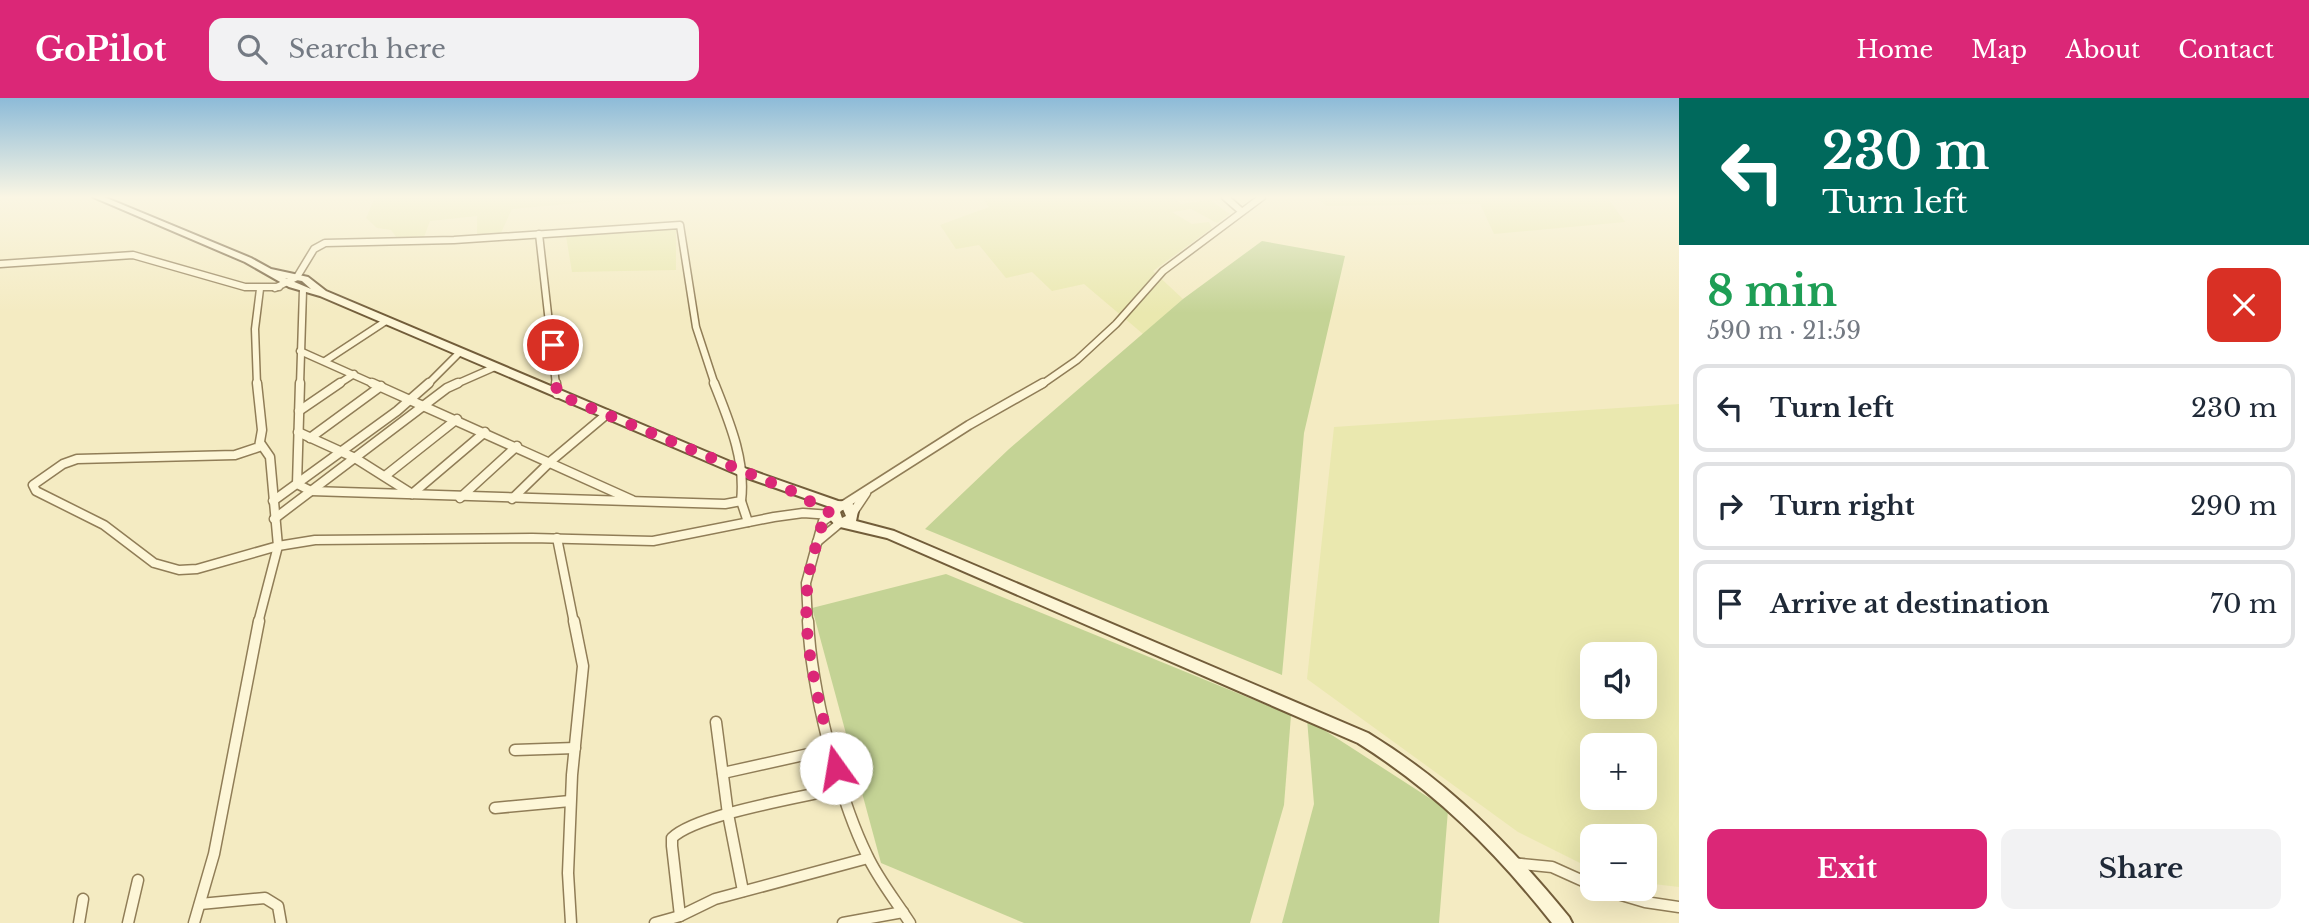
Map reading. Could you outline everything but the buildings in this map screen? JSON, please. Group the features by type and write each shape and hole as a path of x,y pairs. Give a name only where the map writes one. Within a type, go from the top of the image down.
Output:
{"main road":[{"path":"187,236 794,492 1363,738 1435,786 1477,825 1563,923"}],"street":[{"path":"297,484 300,351 298,284 314,249 325,243 503,236"},
{"path":"539,236 557,394"},
{"path":"681,236 688,292 700,344 719,392 743,472 741,501 748,522"},
{"path":"911,923 868,858 853,825 831,748 806,627 806,583 817,542 841,514 868,490 969,425 1032,391 1077,360 1116,324 1153,280 1210,236"},
{"path":"0,264 133,256 239,286 260,289 298,284"},
{"path":"194,923 214,854 252,648 278,546 270,457 261,444 256,319 260,289"},
{"path":"325,361 386,321"},
{"path":"300,351 634,500"},
{"path":"273,502 412,399 436,379 448,362 460,352"},
{"path":"274,519 451,386 495,367"},
{"path":"299,411 354,374"},
{"path":"436,379 451,386"},
{"path":"310,438 381,386"},
{"path":"512,499 551,461 607,414"},
{"path":"384,477 457,419"},
{"path":"298,432 355,458 413,495"},
{"path":"413,495 485,432"},
{"path":"261,444 253,451 235,456 78,459 63,464 33,485 41,496 104,526 146,558 179,570 197,569 278,546 315,540 557,538 653,541 803,513 841,514"},
{"path":"460,498 517,446"},
{"path":"297,484 311,491 460,498 725,504 741,501"},
{"path":"557,538 583,666 570,802 568,873 571,923"},
{"path":"716,722 728,814 743,891"},
{"path":"515,750 575,748"},
{"path":"723,773 831,748"},
{"path":"680,916 673,838 688,827 728,814 841,788"},
{"path":"495,808 570,802"},
{"path":"655,923 680,916 715,899 868,858"},
{"path":"1512,863 1552,867 1580,880"},
{"path":"128,923 138,880"},
{"path":"200,904 265,898 278,906 281,923"},
{"path":"79,923 83,899"},
{"path":"1642,901 1679,907"},
{"path":"844,923 903,912"}],"shaded area":[{"path":"395,236 425,236 424,237 397,238"},
{"path":"566,236 676,236 676,270 572,272"},
{"path":"947,236 1202,236 1153,271 1183,299 1143,334 1084,284 1052,291 1032,272 1006,278 979,245 956,249"},
{"path":"1679,404 1679,887 1657,884 1657,824 1580,824 1580,863 1518,832 1307,679 1334,427"}],"green space":[{"path":"1262,241 1345,256 1304,433 1282,675 925,529 1009,449 1183,299"},
{"path":"946,574 1291,715 1284,805 1250,923 1024,923 881,863 812,608"},
{"path":"1307,719 1448,810 1439,923 1282,923 1314,804"}],"route":[{"path":"553,345 557,394 794,492 822,511 832,514 823,521 818,537 806,583 805,602 809,648 836,768"}]}
